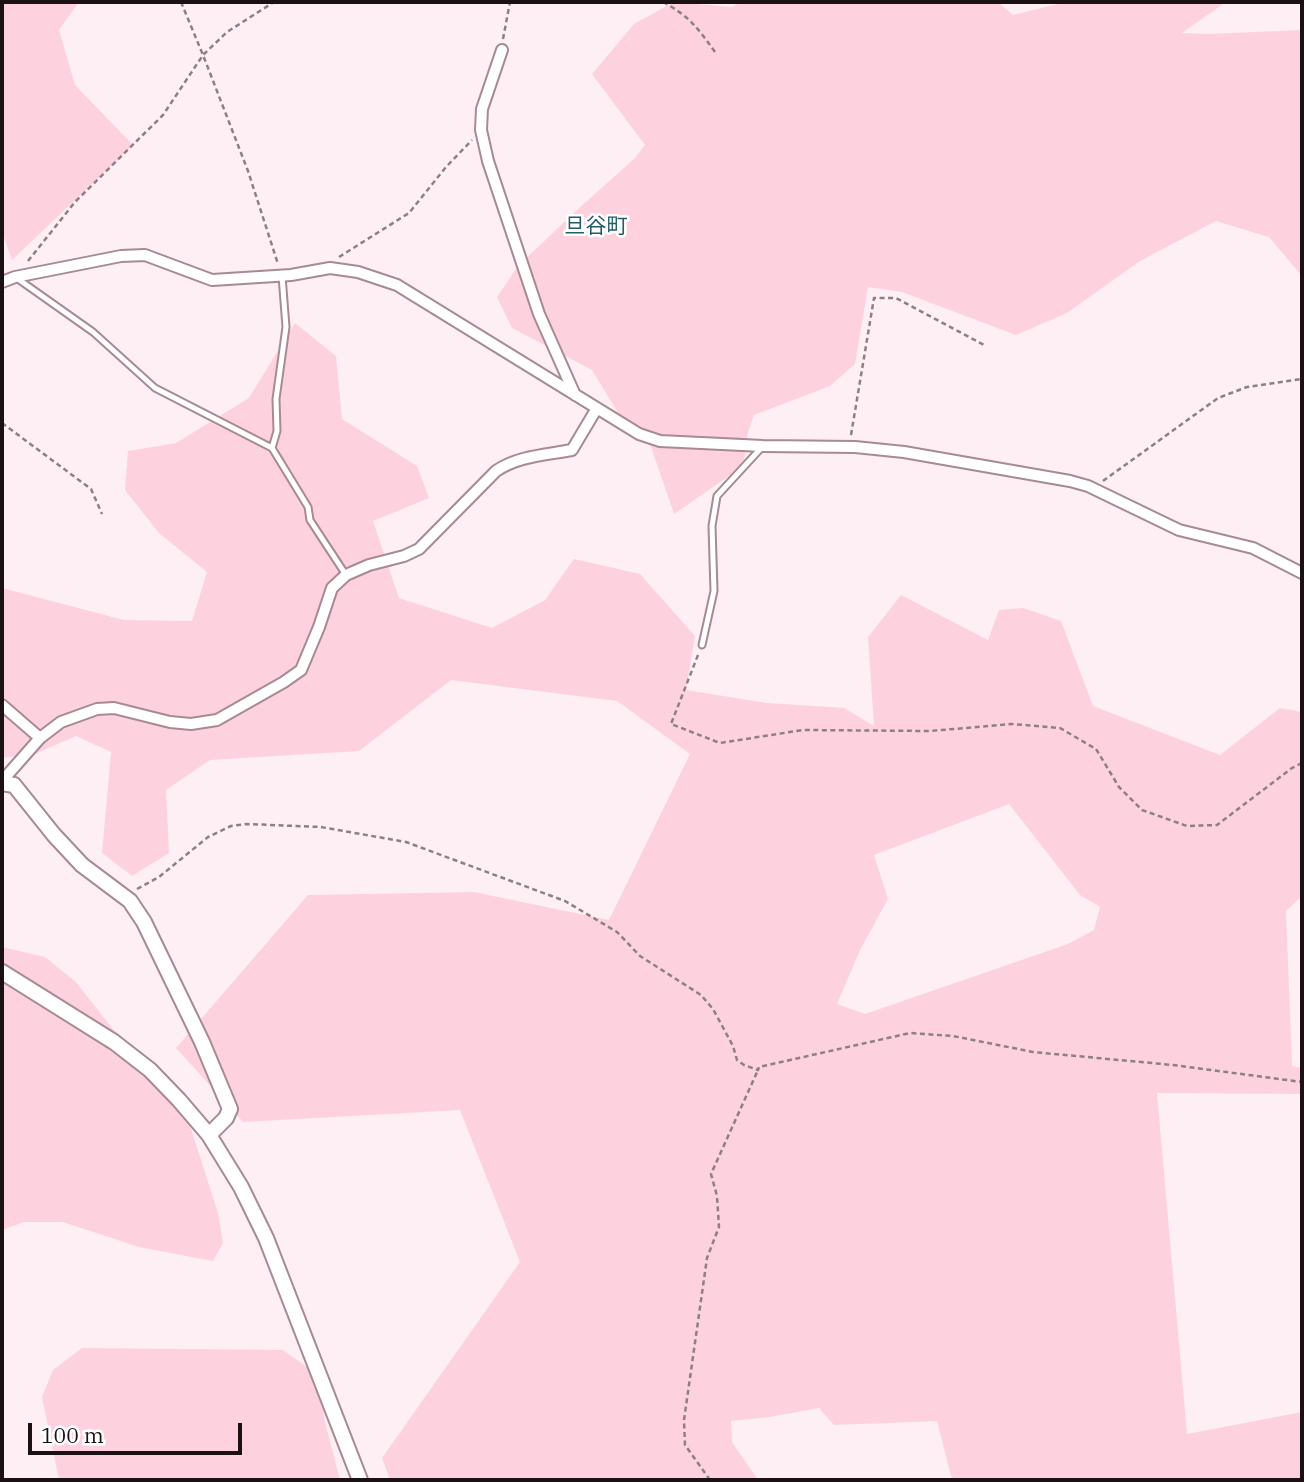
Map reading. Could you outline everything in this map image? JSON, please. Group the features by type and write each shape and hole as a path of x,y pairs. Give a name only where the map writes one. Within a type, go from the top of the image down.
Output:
{"street":[{"path":"502,50 482,109 481,130 488,161 539,314 575,395"},
{"path":"2,282 15,277 121,256 145,255 212,280 282,276 330,268 358,272 397,285 639,434 660,441 849,447 904,452 1070,481 1179,530 1253,548 1302,573"},
{"path":"209,1135 226,1118 230,1109 202,1042 144,922 131,901 82,865 54,835 15,785 2,782 40,738 61,722 97,709 114,708 170,722 191,724 217,720 284,682 301,670 332,588 346,575 419,549 496,471 508,463 572,450 597,408"},
{"path":"2,705 40,738"},
{"path":"2,972 114,1042 150,1070 209,1135 241,1187 266,1238 360,1480"}],"lane":[{"path":"272,448 277,431 276,399 286,327 282,276"},
{"path":"15,277 93,332 155,388 272,448 309,507 310,520 346,575"},
{"path":"702,645 714,591 712,526 717,496 763,446"}],"path":[{"path":"181,2 248,171 282,276"},
{"path":"15,277 75,202 163,116 203,55 227,32 274,2"},
{"path":"502,50 510,2"},
{"path":"663,2 680,11 695,24 715,52"},
{"path":"324,269 409,213 446,167 481,130"},
{"path":"849,447 874,298 896,298 986,346"},
{"path":"1092,489 1218,398 1247,387 1302,379"},
{"path":"2,423 92,489 102,514"},
{"path":"702,645 671,724 720,743 803,730 930,731 1013,724 1060,728 1096,749 1119,787 1142,810 1187,827 1217,825 1302,763"},
{"path":"124,896 159,877 208,837 231,826 246,824 321,827 406,842 565,901 617,932 640,956 701,995 713,1009 733,1046 737,1060 744,1066 758,1070"},
{"path":"710,1480 685,1445 684,1420 707,1258 719,1227 718,1196 711,1174 759,1066 910,1033 953,1036 1033,1052 1173,1065 1302,1082"}],"shaded area":[{"path":"2,2 79,2 59,30 75,85 133,145 12,260 2,232"},
{"path":"674,2 732,7 741,2 998,2 1013,15 1066,2 1226,2 1182,33 1302,30 1302,276 1269,237 1216,221 1140,261 1067,313 1016,335 902,292 868,287 855,364 830,386 754,415 748,432 744,460 729,476 674,514 648,438 620,416 592,370 512,328 497,297 518,266 635,158 645,145 592,74 634,24"},
{"path":"295,323 336,356 342,419 417,466 429,498 373,521 399,598 492,628 545,600 574,559 640,574 695,636 686,690 767,703 844,708 874,726 868,637 901,595 988,640 999,610 1023,608 1061,621 1093,706 1220,755 1280,708 1302,712 1302,896 1286,911 1292,1066 1302,1068 1302,1094 1157,1093 1187,1434 1302,1412 1302,1480 952,1480 937,1421 834,1425 819,1408 731,1421 732,1442 758,1480 390,1480 382,1458 520,1262 460,1110 243,1122 176,1048 308,895 474,892 609,920 690,754 617,701 451,680 359,751 210,760 166,790 169,853 132,876 102,853 111,752 76,736 35,754 2,758 2,588 124,620 192,621 207,572 159,533 125,490 128,451 176,443 249,398","holes":["1009,804 1080,895 1100,907 1094,930 1068,944 865,1014 837,1004 860,950 888,899 874,855"]},
{"path":"2,947 45,957 76,982 141,1065 185,1110 218,1213 223,1243 213,1261 139,1247 63,1222 24,1222 2,1230"},
{"path":"82,1348 283,1350 318,1375 325,1422 340,1480 59,1480 42,1397 53,1370"}],"district":[{"name":"旦谷町","path":"596,227"}]}
